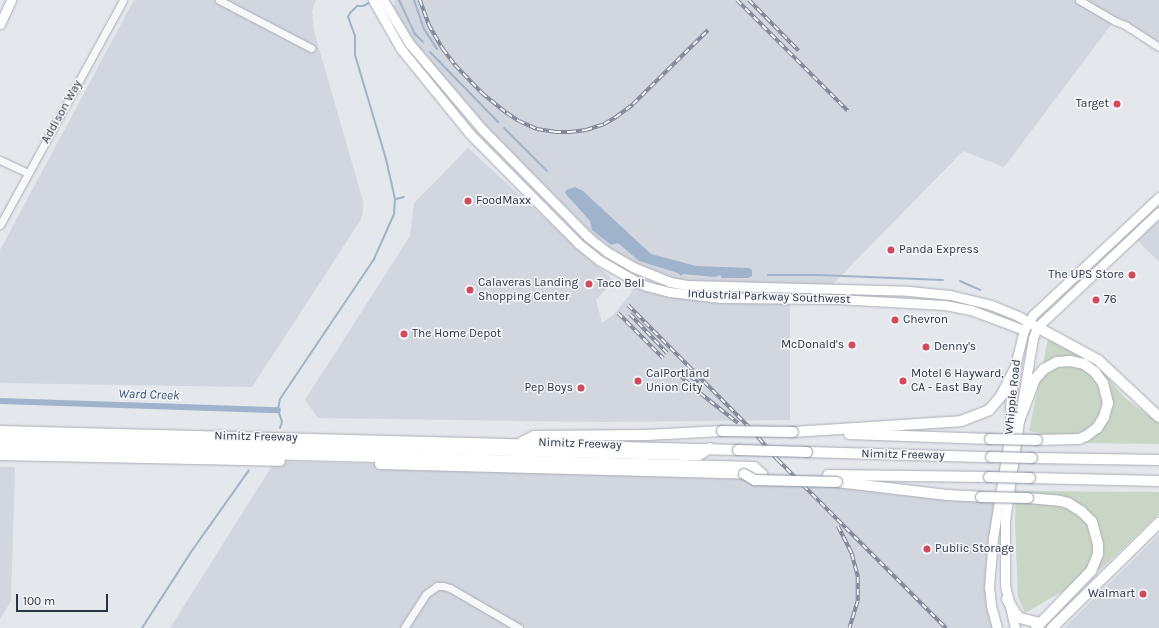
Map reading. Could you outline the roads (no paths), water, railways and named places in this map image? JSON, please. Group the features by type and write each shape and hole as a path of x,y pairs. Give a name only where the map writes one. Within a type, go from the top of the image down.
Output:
{"highway":[{"path":"1033,324 1098,360 1159,417"},
{"path":"520,443 534,436 639,435 722,431 990,439 1078,439 1086,436 1097,428 1104,417 1108,403 1103,382 1095,372 1084,364 1070,361 1057,362 1044,369 1035,379 1019,420"},
{"path":"793,432 961,421 988,410 1001,396 1014,370"},
{"name":"Nimitz Freeway","path":"0,431 520,443 991,457 1159,460"},
{"path":"0,438 685,455 699,455 710,448"},
{"path":"0,447 754,467 762,474"},
{"name":"Nimitz Freeway","path":"0,455 744,474 1159,481"},
{"path":"744,474 755,480 837,482 947,495 1028,498 1060,501 1074,506 1092,522 1098,538 1098,554 1091,571 1038,626 1020,618 1013,611 1008,599"},
{"path":"1052,628 1159,523"}],"main road":[{"path":"0,24 11,0"},
{"name":"Industrial Parkway Southwest","path":"373,0 482,129 588,237 621,261 670,282 692,285 909,292 950,295 991,305 1033,324"},
{"name":"Industrial Parkway Southwest","path":"383,0 389,20 401,49 470,134 579,244 599,260 624,276 646,286 676,293 721,298 837,299 945,305 971,310 1024,330"},
{"path":"470,134 482,129"},
{"name":"Whipple Road","path":"1015,628 1008,599 1004,555 1005,527 1019,420 1033,338 1033,324 1159,197"},
{"name":"Whipple Road","path":"1033,324 1159,212"},
{"path":"752,298 756,288"},
{"path":"1024,330 1033,324"},
{"name":"Whipple Road","path":"997,628 991,605 989,580 993,538 1011,427 1010,408 1014,370 1024,330"}],"street":[{"name":"Addison Way","path":"0,225 123,0"},
{"path":"219,0 311,48"},
{"path":"1079,0 1114,21 1125,25 1159,47"},
{"path":"0,160 28,173"},
{"path":"404,628 426,594 437,586 450,588 519,628"}],"water":[{"path":"575,187 583,191 651,254 696,266 749,268 752,270 752,276 748,278 722,278 720,275 715,277 683,274 681,276 678,273 639,261 618,243 611,245 592,230 590,221 565,193 566,190"}],"waterway":[{"path":"399,0 415,34 423,42"},
{"path":"414,0 424,29 437,49"},
{"path":"280,428 282,422 278,410 280,399 374,259 394,214 395,199 386,159 355,55 355,36 348,17 357,6 363,6 371,2"},
{"path":"430,52 498,122"},
{"path":"504,128 547,171"},
{"path":"396,199 404,197"},
{"path":"768,275 819,275 943,280"},
{"path":"960,281 980,290"},
{"name":"Ward Creek","path":"0,401 278,410"},
{"name":"Ward Creek","path":"142,628 191,552 249,470"}],"railway":[{"path":"420,0 429,25 443,49 455,65 482,93 519,121 537,129 555,132 586,130 604,124 616,117 633,104 708,30"},
{"path":"737,0 848,111"},
{"path":"749,0 799,51"},
{"path":"628,305 751,429 778,460 946,628"},
{"path":"618,313 663,358"},
{"path":"630,314 667,353"},
{"path":"681,368 699,383"},
{"path":"677,372 691,386 738,423"},
{"path":"838,526 852,554 858,577 858,601 850,628"}],"place":[{"name":"Target","path":"1117,104"},
{"name":"FoodMaxx","path":"468,201"},
{"name":"Panda Express","path":"891,250"},
{"name":"The UPS Store","path":"1132,275"},
{"name":"Taco Bell","path":"589,284"},
{"name":"Calaveras Landing Shopping Center","path":"470,290"},
{"name":"76","path":"1096,300"},
{"name":"Chevron","path":"895,320"},
{"name":"The Home Depot","path":"404,334"},
{"name":"McDonald's","path":"852,345"},
{"name":"Denny's","path":"926,347"},
{"name":"CalPortland Union City","path":"638,381"},
{"name":"Motel 6 Hayward, CA - East Bay","path":"903,381"},
{"name":"Pep Boys","path":"581,388"},
{"name":"Public Storage","path":"927,549"},
{"name":"Walmart","path":"1143,594"}]}
